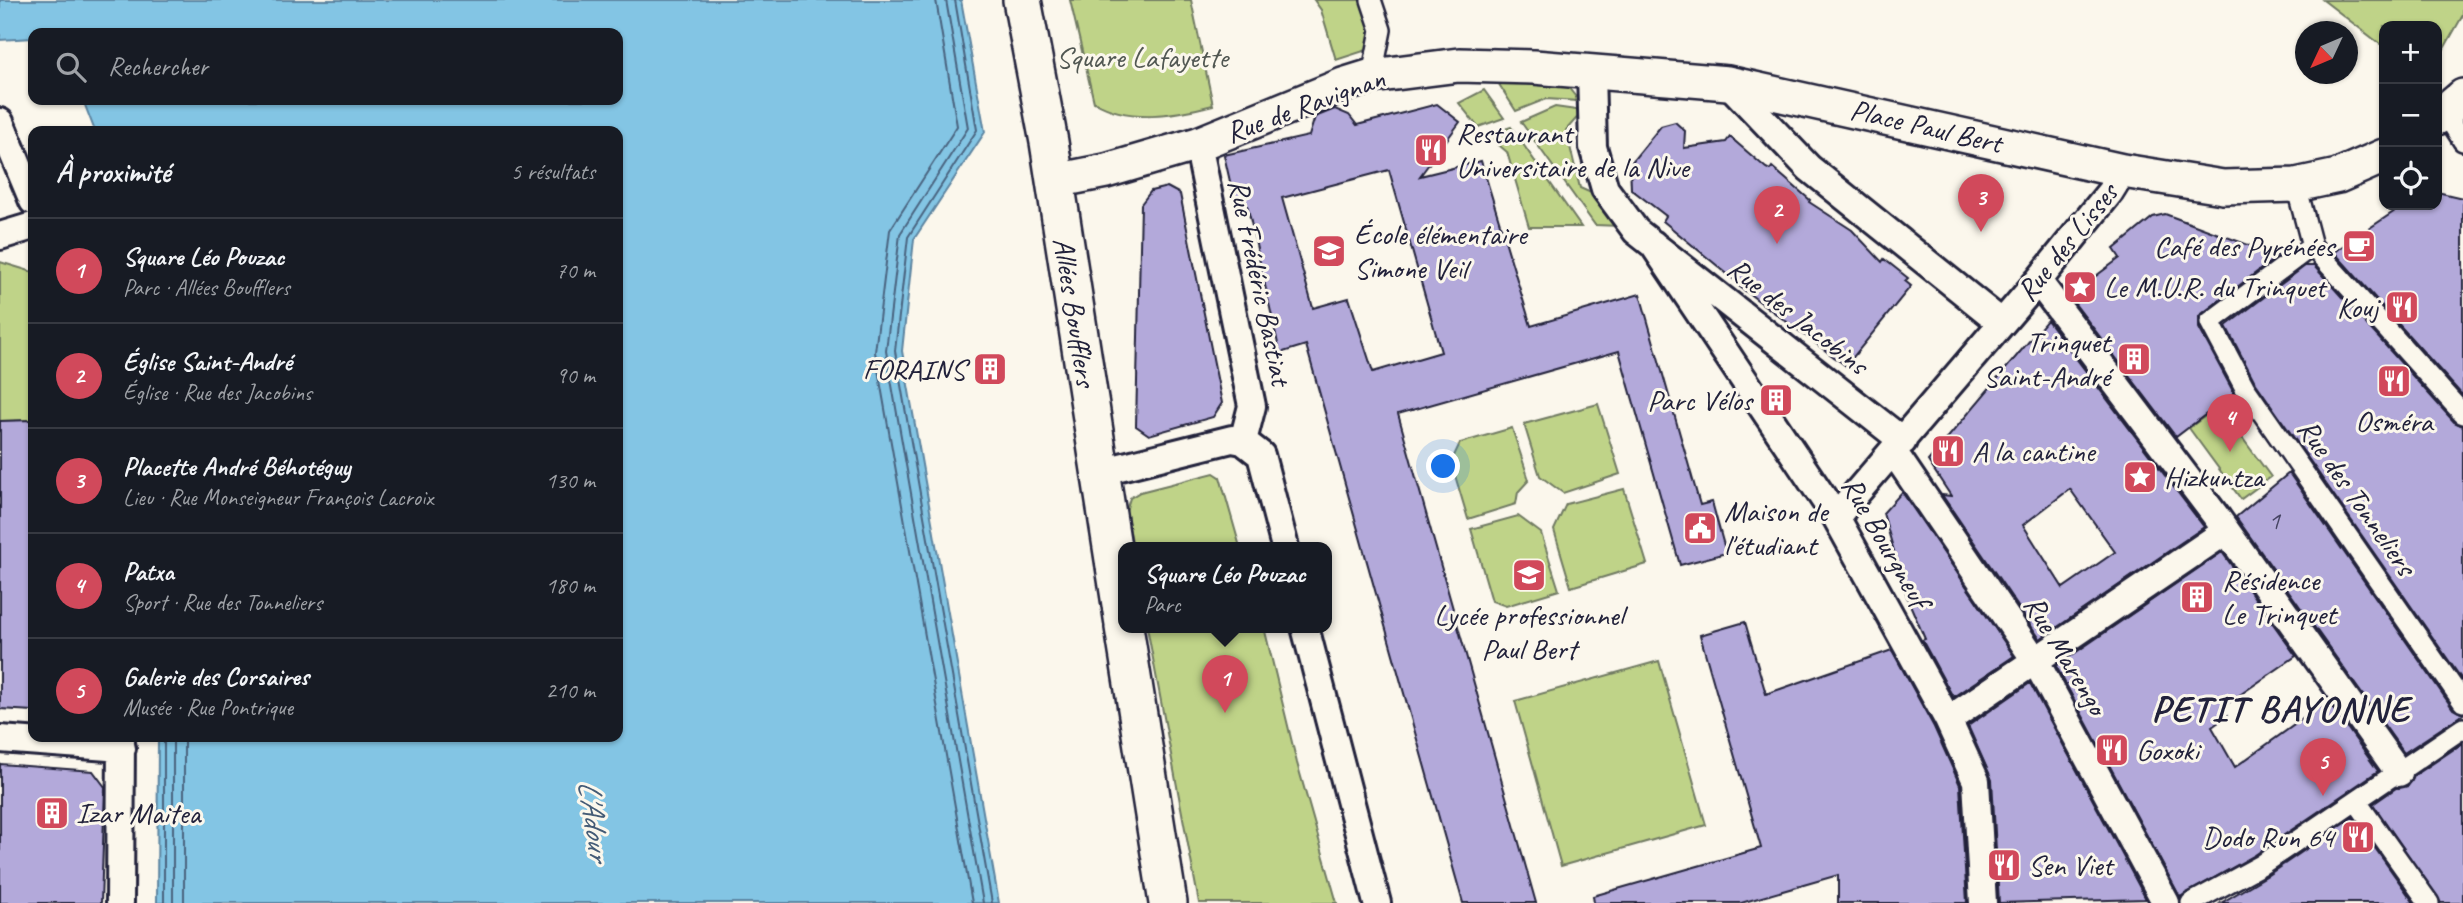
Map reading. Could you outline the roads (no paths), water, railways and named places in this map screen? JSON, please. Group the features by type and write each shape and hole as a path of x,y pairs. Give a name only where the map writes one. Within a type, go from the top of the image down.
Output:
{"main road":[{"name":"Allées Boufflers","path":"1022,0 1055,181 1118,588"},
{"name":"Allées Boufflers","path":"1125,633 1168,903"}],"street":[{"path":"1371,0 1381,30 1373,76"},
{"name":"Rue de Ravignan","path":"1055,181 1107,171 1198,144 1343,85 1373,76 1459,65 1728,83"},
{"path":"1591,72 1593,147 1605,189 1636,231 1653,244"},
{"path":"1728,83 1809,168 2002,323"},
{"name":"Place Paul Bert","path":"1728,83 2123,171"},
{"path":"2448,108 2463,141"},
{"path":"0,122 28,189"},
{"name":"Rue Frédéric Bastiat","path":"1198,144 1252,406 1243,441"},
{"name":"Rue des Lisses","path":"1836,517 2038,281 2110,192 2123,171 2222,187 2296,185 2338,176 2379,158"},
{"path":"2296,185 2312,246 2463,414"},
{"path":"0,236 28,228"},
{"name":"Rue des Jacobins","path":"1653,244 1898,446"},
{"name":"Rue Bourgneuf","path":"1653,244 1836,517 1948,720 1976,781 1983,903"},
{"name":"Rue des Tonneliers","path":"2312,246 2210,322 2245,388 2463,702"},
{"path":"2038,281 2226,531 2399,773"},
{"path":"1100,472 1232,439 1243,441 1261,455 1283,542"},
{"name":"Rue Marengo","path":"1898,446 2035,660 2166,903"},
{"path":"1948,720 2226,531"},
{"path":"1307,633 1377,903"},
{"path":"2190,903 2262,865 2357,803 2463,728"},
{"path":"0,739 28,740"},
{"path":"120,903 121,742"},
{"path":"2357,803 2429,903"}],"water":[{"name":"L'Adour","path":"0,0 961,0 985,132 914,239 902,351 999,903 157,903 158,742 623,742 623,126 93,126 85,105 623,105 623,28 28,28 28,38 0,40"}],"place":[{"name":"Restaurant Universitaire de la Nive","path":"1431,150"},
{"name":"Placette André Béhotéguy","path":"1981,232"},
{"name":"Église Saint-André","path":"1777,244"},
{"name":"Café des Pyrénées","path":"2359,246"},
{"name":"École élémentaire Simone Veil","path":"1329,251"},
{"name":"Le M.U.R. du Trinquet","path":"2080,287"},
{"name":"Kouj","path":"2402,307"},
{"name":"Trinquet Saint-André","path":"2134,359"},
{"name":"FORAINS","path":"990,369"},
{"name":"Osméra","path":"2394,381"},
{"name":"Parc Vélos","path":"1776,400"},
{"name":"A la cantine","path":"1948,451"},
{"name":"Patxa","path":"2230,452"},
{"name":"Hizkuntza","path":"2140,477"},
{"name":"Maison de l'étudiant","path":"1700,528"},
{"name":"Lycée professionnel Paul Bert","path":"1529,575"},
{"name":"Résidence Le Trinquet","path":"2197,597"},
{"name":"Square Léo Pouzac","path":"1225,713"},
{"name":"Goxoki","path":"2112,750"},
{"name":"Galerie des Corsaires","path":"2323,796"},
{"name":"Izar Maitea","path":"52,813"},
{"name":"Dodo Run 64","path":"2358,837"},
{"name":"Sen Viet","path":"2004,865"}],"district":[{"name":"PETIT BAYONNE","path":"2281,708"}],"park label":[{"name":"Square Lafayette","path":"1142,57"}]}
